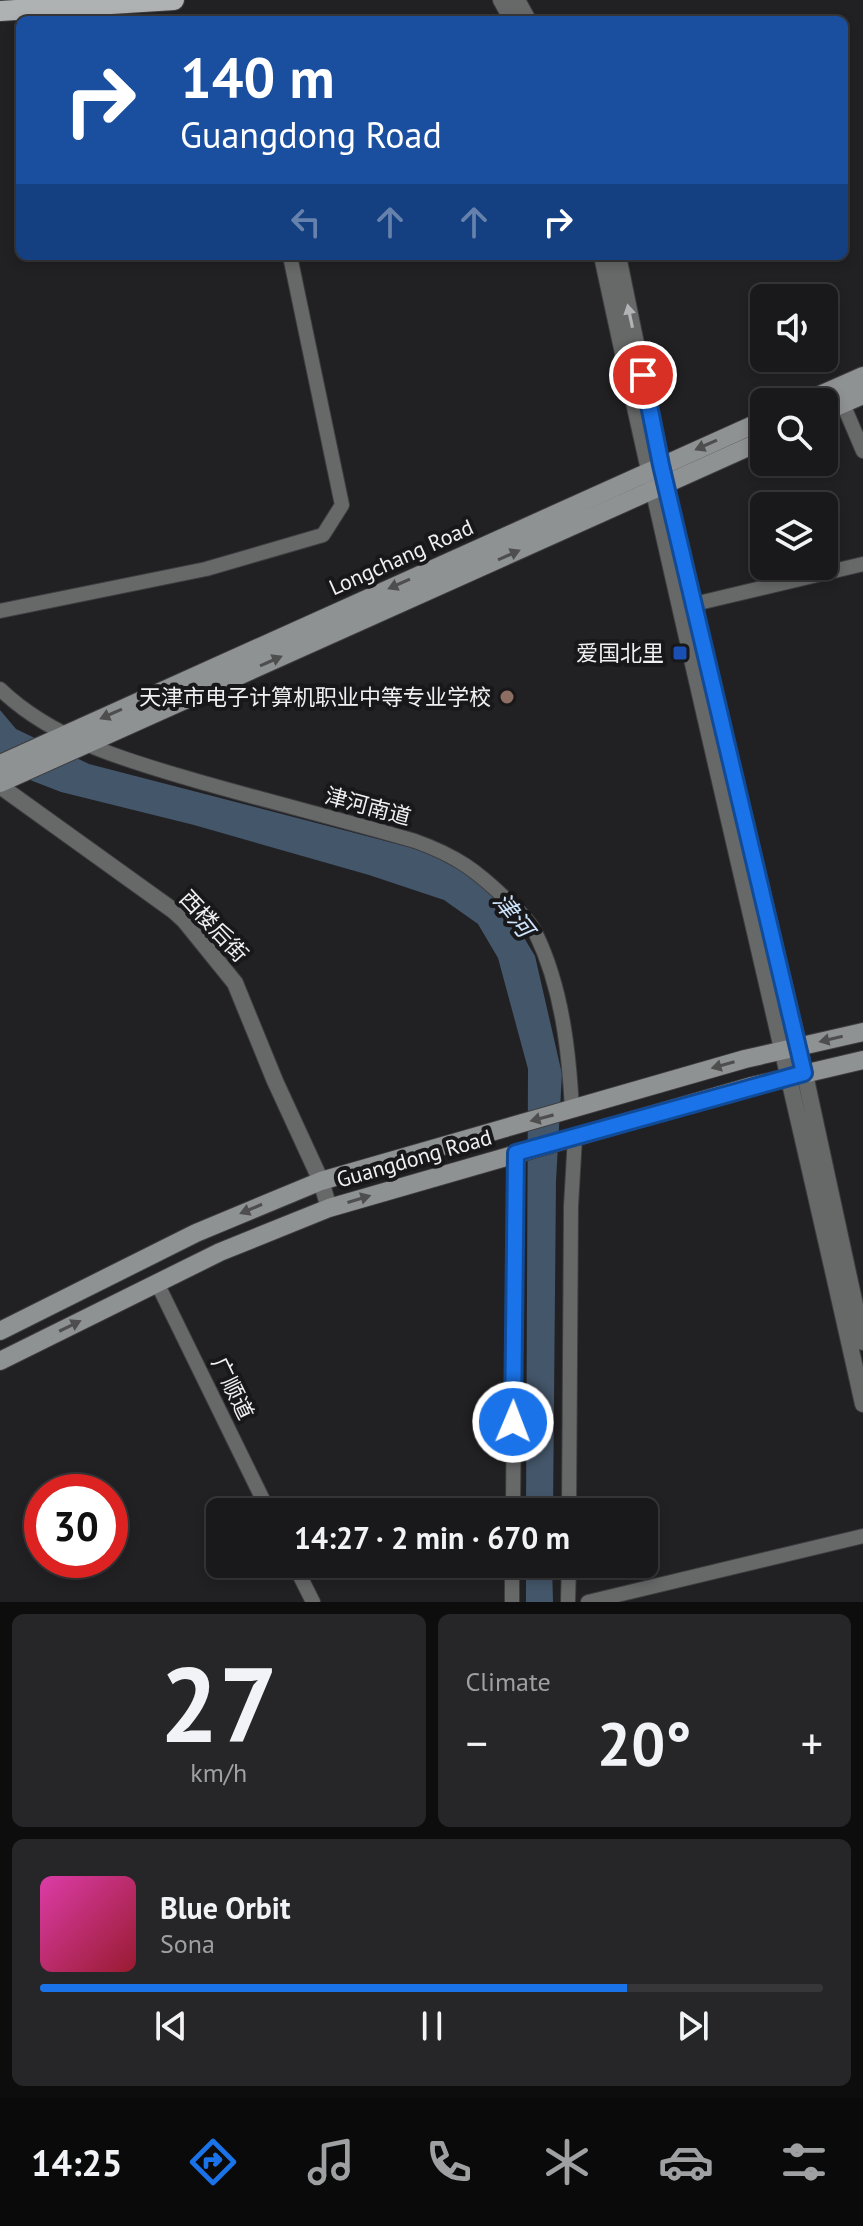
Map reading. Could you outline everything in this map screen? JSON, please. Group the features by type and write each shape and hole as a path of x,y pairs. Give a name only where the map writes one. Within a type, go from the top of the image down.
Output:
{"main road":[{"path":"0,11 174,0"},
{"path":"836,388 863,376"},
{"path":"838,406 863,395"},
{"name":"Longchang Road","path":"71,742 750,426"},
{"name":"Longchang Road","path":"71,742 750,446"},
{"path":"2,778 71,742"},
{"path":"572,1110 745,1059 863,1032"},
{"name":"Guangdong Road","path":"0,1361 232,1247 329,1208 797,1074 863,1060"},
{"name":"Guangdong Road","path":"0,1331 196,1233 321,1181 572,1110"}],"street":[{"path":"0,611 206,569 323,535 342,505 291,260"},
{"path":"603,260 792,1048 863,1404"},
{"path":"619,260 655,468"},
{"path":"843,404 863,451"},
{"path":"688,606 863,564"},
{"name":"津河南道","path":"0,689 22,709 71,742 165,772 415,841 473,868 518,910 536,932 569,1048 572,1110"},
{"name":"西楼后街","path":"2,778 174,911 227,972 235,983 321,1181 329,1208"},
{"path":"797,1074 863,1342"},
{"path":"569,1498 571,1206 575,1137"},
{"path":"513,1498 516,1153"},
{"name":"广顺道","path":"157,1283 262,1498"},
{"path":"588,1602 863,1536"},
{"path":"301,1578 313,1602"},
{"path":"512,1578 512,1602"},
{"path":"568,1602 569,1578"}],"water":[{"name":"津河","path":"0,710 16,729 89,764 424,851 474,877 511,916 535,956 562,1074 556,1181 553,1498 526,1498 528,1069 498,958 478,924 444,900 194,825 61,792 30,780 0,761"},
{"path":"526,1578 552,1578 553,1602 526,1602"}],"place":[{"name":"爱国北里","path":"680,653"},
{"name":"天津市电子计算机职业中等专业学校","path":"507,697"}],"route":[{"path":"513,1422 516,1153 804,1073 661,465 643,375"}]}
